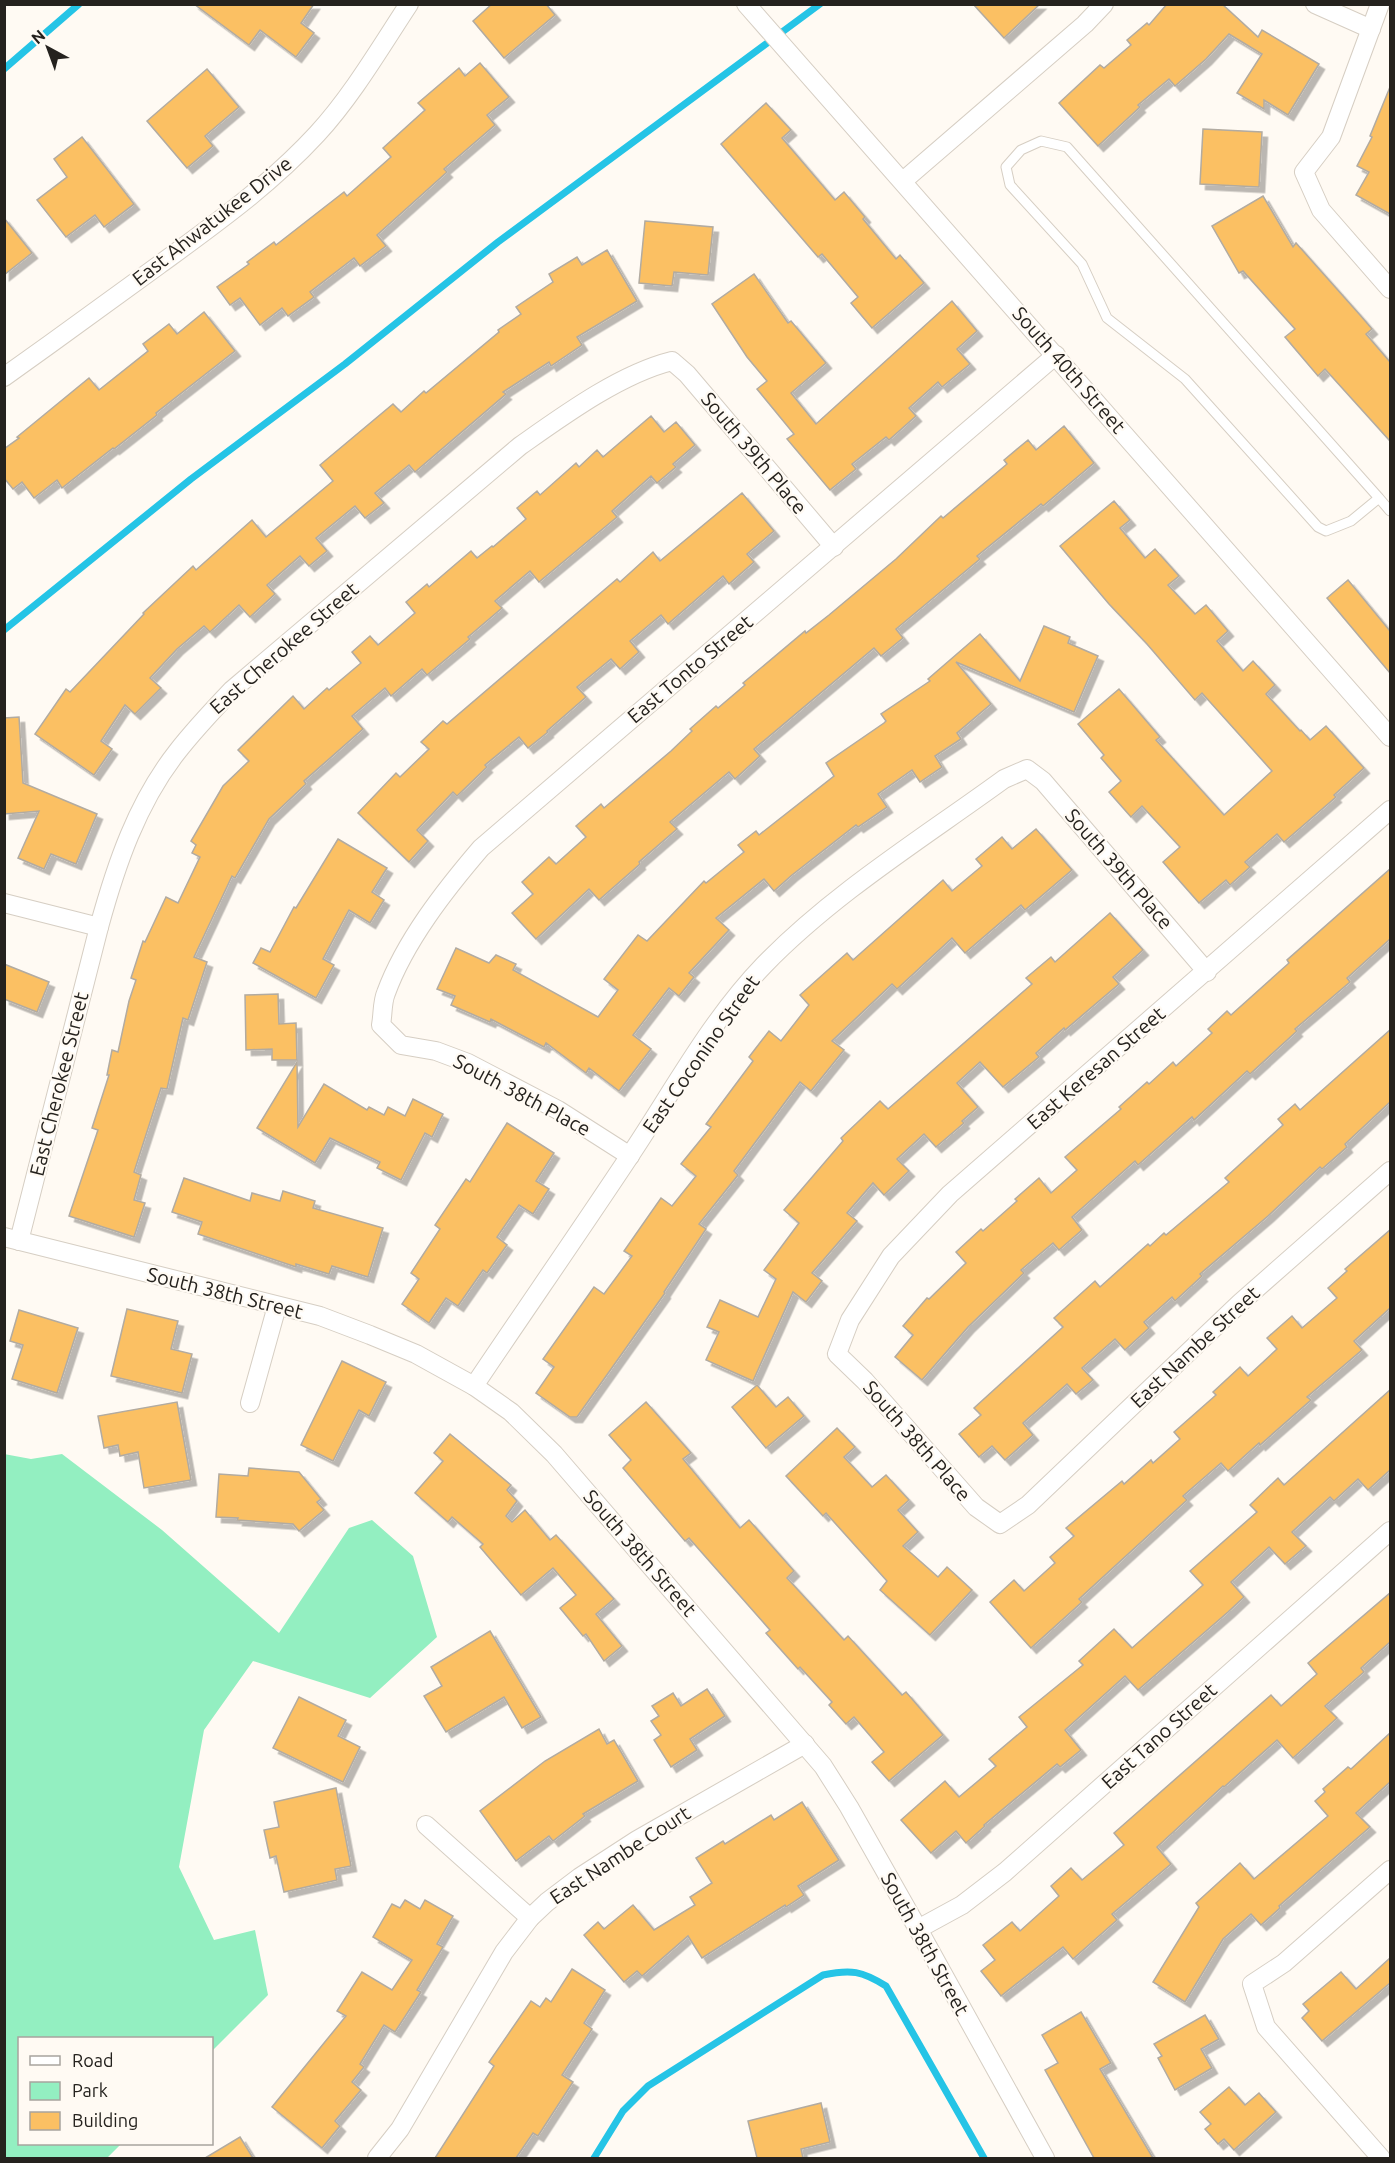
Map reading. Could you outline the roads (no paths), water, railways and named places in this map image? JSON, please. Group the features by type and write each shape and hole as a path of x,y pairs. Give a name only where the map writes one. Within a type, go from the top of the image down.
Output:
{"street":[{"name":"East Ahwatukee Drive","path":"4,377 244,201 293,159 319,132 346,97 409,4"},
{"path":"903,182 1085,24 1104,4"},
{"path":"1315,4 1371,29"},
{"path":"1380,4 1331,137 1304,172 1321,210 1390,289"},
{"name":"South 40th Street","path":"752,11 1390,737"},
{"name":"East Tonto Street","path":"381,1025 385,994 406,952 429,914 481,848 1056,355"},
{"name":"South 39th Place","path":"672,361 687,374 834,547"},
{"name":"East Cherokee Street","path":"12,1239 112,880 128,838 175,753 232,690 520,446 560,417 604,392 650,367 672,361"},
{"name":"South 39th Place","path":"1027,769 1043,781 1207,972"},
{"name":"East Coconino Street","path":"474,1386 630,1156 665,1100 735,999 762,967 832,903 1004,779 1027,769"},
{"name":"East Keresan Street","path":"837,1354 850,1320 891,1256 950,1194 1390,810"},
{"path":"4,903 99,927"},
{"name":"South 38th Place","path":"381,1025 401,1045 436,1051 468,1063 558,1110 630,1156"},
{"name":"East Nambe Street","path":"1000,1524 1028,1505 1240,1303 1390,1171"},
{"name":"South 38th Street","path":"12,1239 320,1316 416,1354 474,1386 511,1412 554,1454 823,1766 849,1807 1045,2158"},
{"path":"250,1403 277,1306"},
{"name":"South 38th Place","path":"837,1354 865,1381 975,1507 1000,1524"},
{"name":"East Tano Street","path":"918,1929 962,1905 1005,1872 1390,1531"},
{"name":"East Nambe Court","path":"377,2158 400,2129 504,1952 530,1918 589,1870 805,1744"},
{"path":"426,1825 530,1918"},
{"path":"1381,2158 1266,2028 1251,1984 1284,1963 1390,1870"}],"lane":[{"path":"1379,498 1351,521 1326,531 1318,527 1185,379 1107,318 1082,264 1010,185 1006,166 1021,150 1041,141 1067,147 1379,498 1390,511"}],"waterway":[{"path":"4,69 79,4"},
{"path":"4,630 191,479 345,364 498,242 820,4"},
{"path":"594,2158 623,2111 648,2086 823,1975 841,1972 863,1974 886,1986 984,2158"}]}
